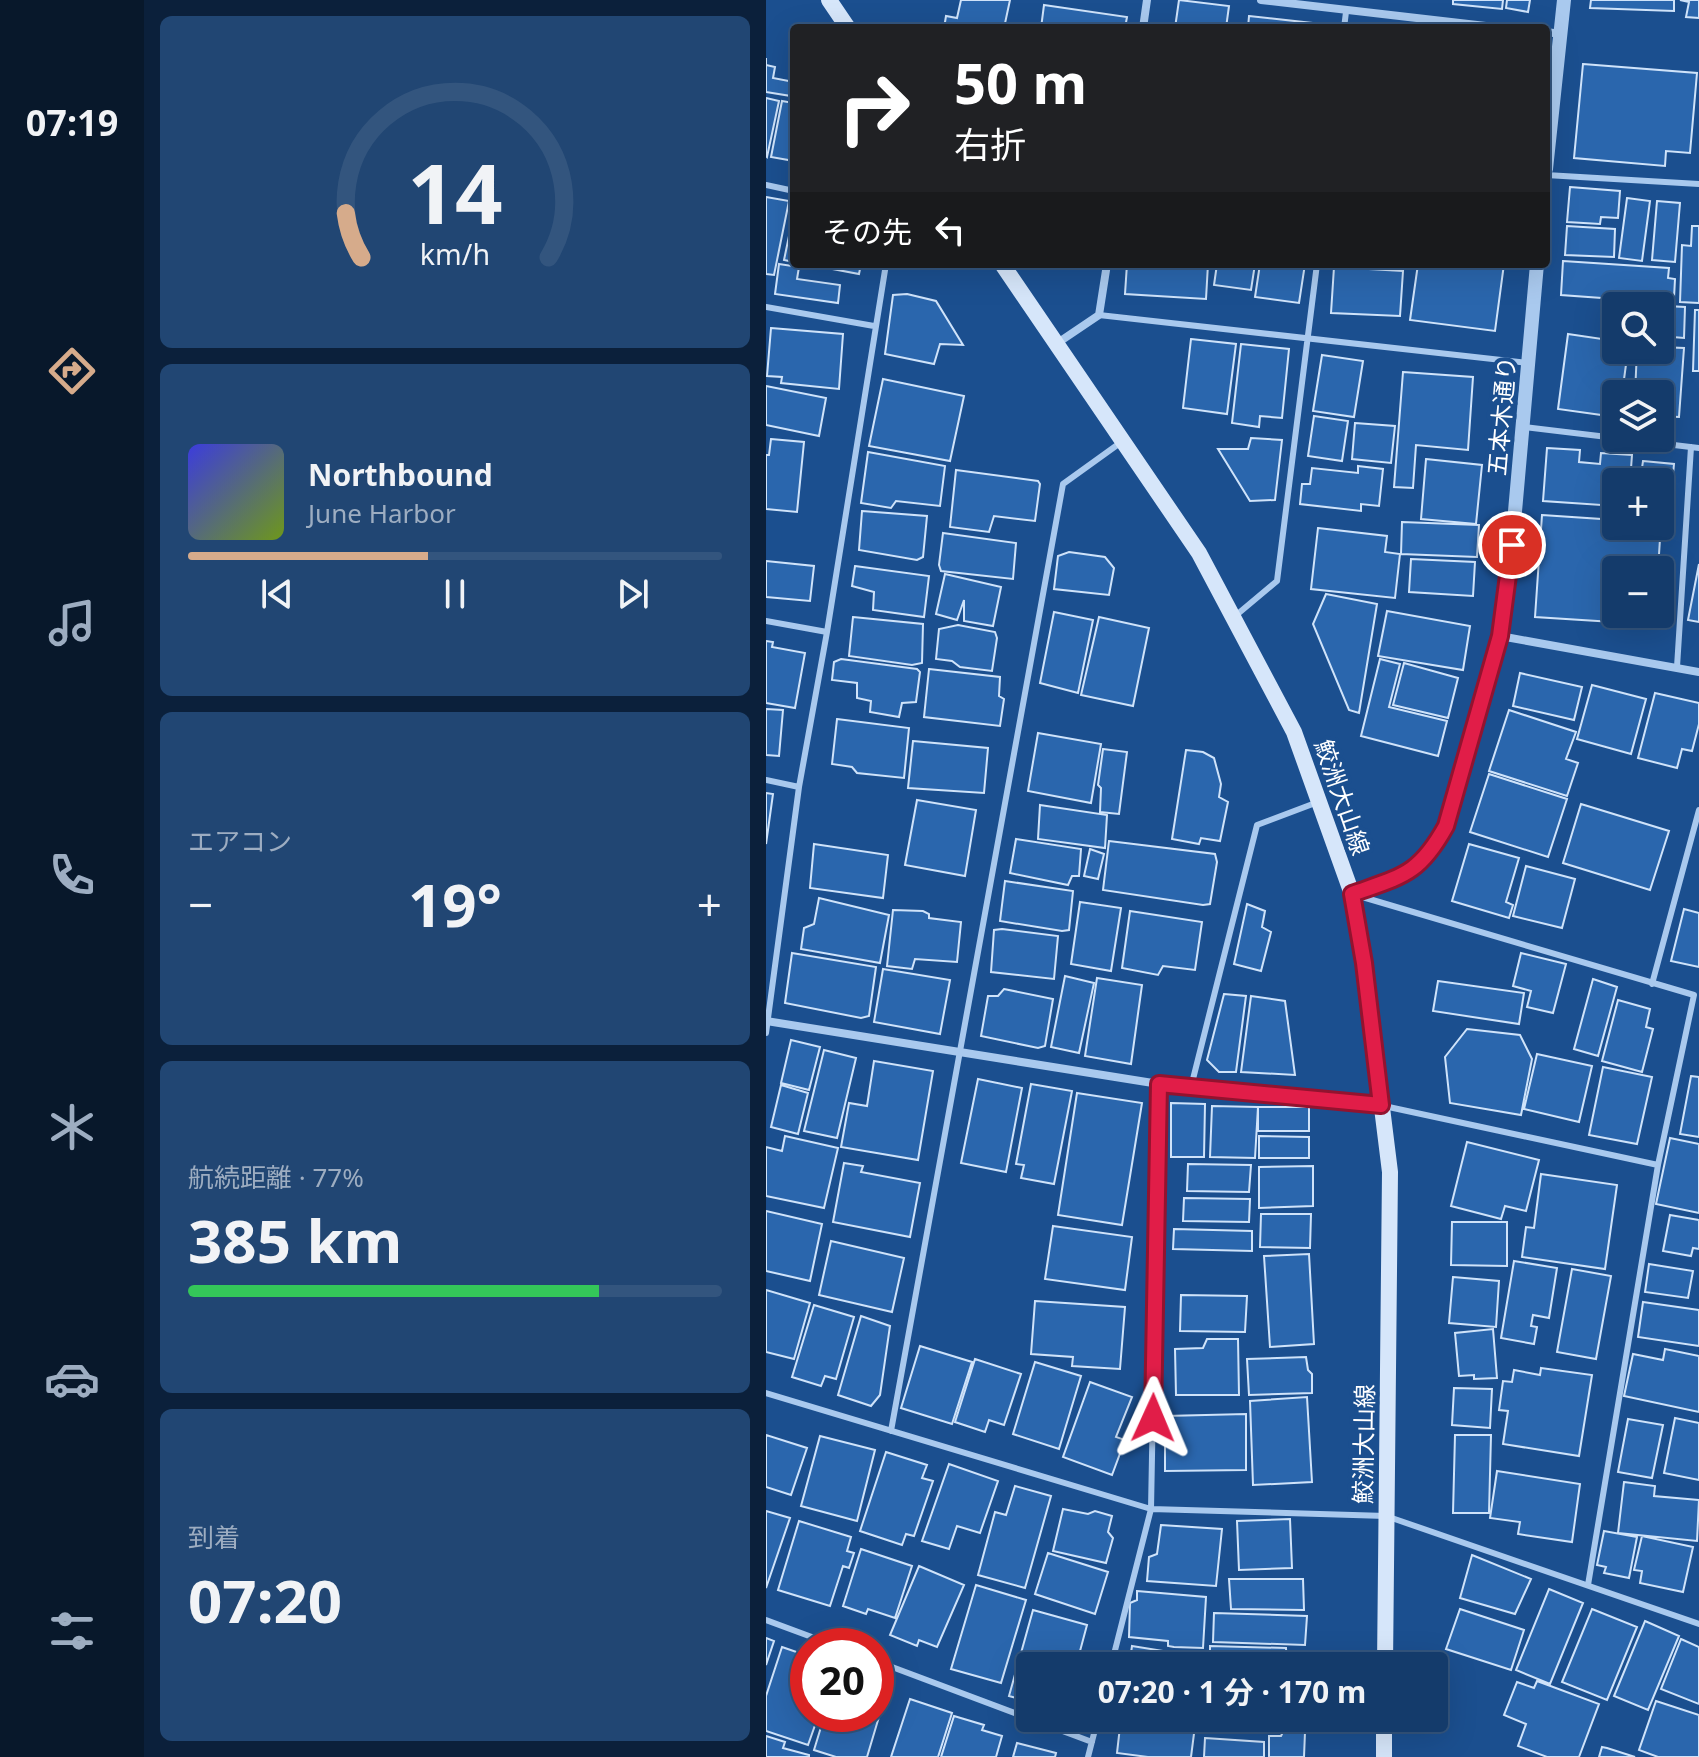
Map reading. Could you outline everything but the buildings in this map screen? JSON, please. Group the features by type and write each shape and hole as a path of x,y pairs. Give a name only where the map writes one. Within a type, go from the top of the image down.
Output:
{"main road":[{"path":"829,0 845,24"},
{"name":"鮫洲大山線","path":"1005,268 1199,553 1294,732 1352,894 1364,963 1390,1172 1385,1652"},
{"path":"1384,1732 1384,1757"}],"street":[{"path":"1144,24 1147,0"},
{"path":"1261,0 1464,24"},
{"path":"1550,91 1553,33 1564,0"},
{"path":"1056,344 1099,315 1106,268"},
{"name":"五本木通り","path":"1352,894 1398,877 1420,865 1446,826 1500,636 1512,545 1537,268"},
{"path":"1500,636 1699,672"},
{"path":"768,1021 1159,1084 1381,1105"}],"lane":[{"path":"1344,24 1346,12"},
{"path":"1550,175 1699,184"},
{"path":"766,185 790,190"},
{"path":"766,1033 799,787 885,268"},
{"path":"1233,618 1277,581 1317,268"},
{"path":"766,307 874,326"},
{"path":"1099,315 1528,363"},
{"path":"1521,427 1699,448"},
{"path":"891,1431 1063,484 1121,442"},
{"path":"1677,667 1691,447"},
{"path":"766,621 827,632"},
{"path":"766,780 799,787"},
{"path":"1191,1087 1257,825 1318,802"},
{"path":"1652,984 1699,810"},
{"path":"1352,894 1694,995 1658,1165 1588,1585"},
{"path":"1115,1652 1151,1509 1159,1084"},
{"path":"1381,1105 1658,1165"},
{"path":"766,1393 1151,1509 1386,1516 1699,1624"},
{"path":"766,1620 790,1629"},
{"path":"894,1668 1092,1742"},
{"path":"1088,1757 1094,1732"}],"route":[{"path":"1153,1418 1159,1084 1381,1105 1364,963 1352,894 1398,877 1420,865 1446,826 1500,636 1512,545"}]}
